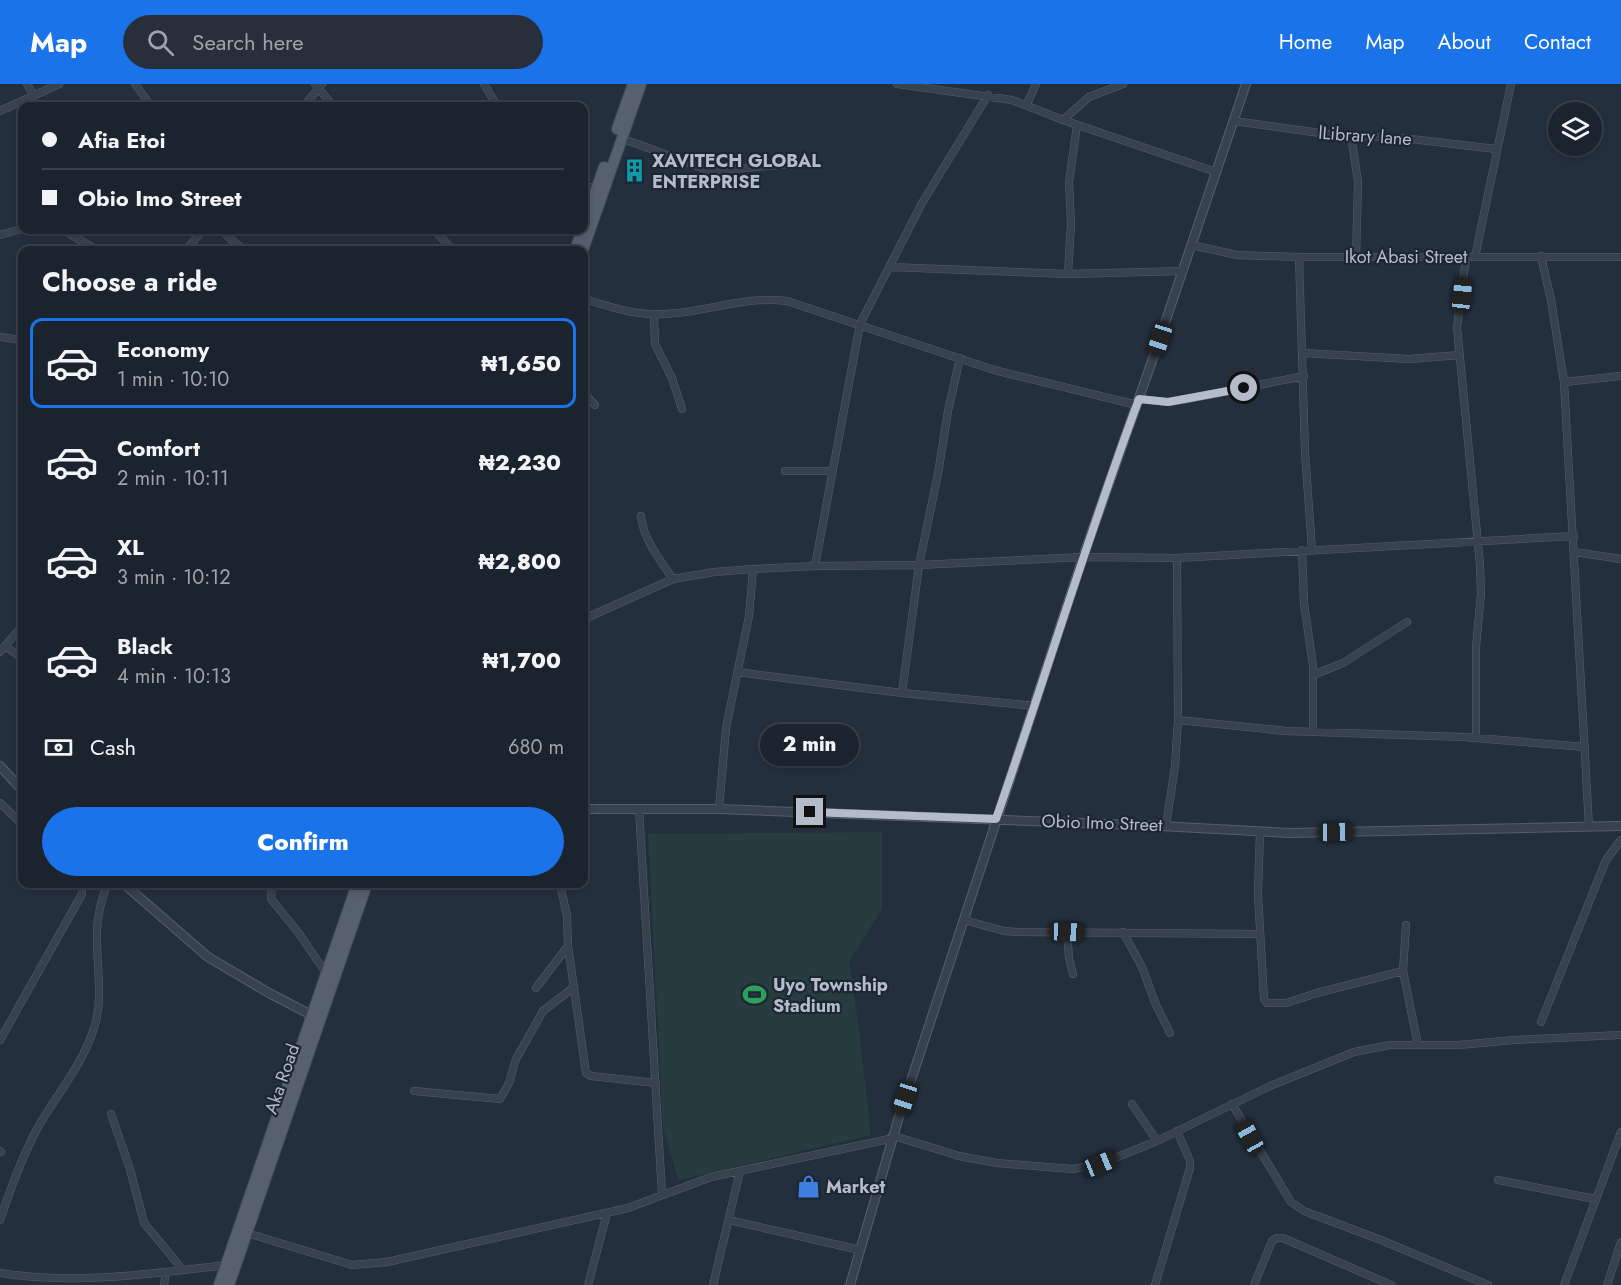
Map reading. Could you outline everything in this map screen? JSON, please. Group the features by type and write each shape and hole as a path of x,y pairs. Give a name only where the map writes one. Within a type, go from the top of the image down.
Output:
{"main road":[{"path":"588,212 633,84"},
{"path":"584,246 641,84"},
{"name":"Aka Road","path":"229,1285 315,1018 326,974 356,888"},
{"name":"Aka Road","path":"219,1285 315,1018 365,888"}],"street":[{"path":"27,84 34,95"},
{"path":"19,102 59,84"},
{"path":"135,84 148,102"},
{"path":"484,84 495,102"},
{"path":"897,84 988,95 1026,104 1063,120 1216,172"},
{"path":"1026,104 1036,84"},
{"path":"1063,120 1089,97 1124,84"},
{"path":"850,1285 894,1136 996,819 1083,557 1246,84"},
{"path":"1475,257 1511,84"},
{"path":"307,102 319,86 330,102"},
{"path":"815,566 860,324 922,203 988,95"},
{"path":"0,111 18,103"},
{"name":"lLibrary lane","path":"1233,121 1328,134 1411,139 1496,149"},
{"path":"1068,274 1071,224 1069,182 1077,125"},
{"path":"1351,135 1358,182 1356,257"},
{"path":"621,138 710,171 791,164"},
{"path":"588,186 596,189"},
{"path":"0,235 18,230"},
{"path":"70,234 90,246"},
{"path":"189,246 200,234"},
{"path":"225,234 239,246"},
{"path":"438,234 449,246"},
{"name":"Ikot Abasi Street","path":"1191,244 1237,255 1299,257 1621,256"},
{"path":"1541,256 1551,300 1564,382 1589,827"},
{"path":"1299,257 1305,452 1312,550"},
{"path":"1466,258 1458,317 1481,593 1476,647 1476,738"},
{"path":"888,267 1068,274 1183,270"},
{"path":"588,300 632,312 654,315 771,299 802,304 960,358 1047,384 1138,402 1183,400 1304,376"},
{"path":"654,315 656,344 672,378 682,408"},
{"path":"0,337 18,339"},
{"path":"1303,353 1409,359 1460,354"},
{"path":"902,693 919,565 960,358"},
{"path":"1564,382 1621,376"},
{"path":"588,397 595,405"},
{"path":"785,471 833,471"},
{"path":"641,516 642,527 673,579"},
{"path":"588,617 673,579 714,572 815,566 919,565 1083,557 1177,558 1574,536"},
{"path":"1302,550 1304,603 1313,675 1313,732"},
{"path":"1575,552 1621,559"},
{"path":"1166,826 1175,766 1178,720 1177,558"},
{"path":"719,809 726,728 749,616 753,569"},
{"path":"1313,675 1343,663 1407,622"},
{"path":"18,631 3,649 18,656"},
{"path":"737,672 902,693 1035,706"},
{"path":"1178,720 1313,732 1476,738 1585,747"},
{"path":"0,766 18,786"},
{"path":"0,803 18,820"},
{"name":"Obio Imo Street","path":"588,809 719,809 1290,833 1621,826"},
{"path":"639,809 662,1194"},
{"path":"1260,831 1259,933 1264,999 1267,1003 1286,1003 1403,971"},
{"path":"1540,1022 1606,860 1621,840"},
{"path":"0,1040 82,894 82,888"},
{"path":"0,1220 19,1164 39,1126 72,1077 95,1026 98,1003 97,931 99,910 106,888"},
{"path":"129,888 208,957 315,1018"},
{"path":"272,888 272,899 298,932 326,974"},
{"path":"561,888 567,916 568,946 586,1073 591,1076 656,1083"},
{"path":"964,920 1004,931 1259,933"},
{"path":"1406,925 1403,971 1418,1045"},
{"path":"1067,932 1073,974"},
{"path":"1123,932 1142,967 1156,1005 1170,1033"},
{"path":"536,988 568,946"},
{"path":"414,1091 500,1099 509,1083 516,1059 543,1011 574,987"},
{"path":"894,1136 958,1156 1073,1169 1100,1164 1157,1141 1270,1086 1342,1055 1390,1045 1459,1045 1524,1039 1621,1035"},
{"path":"1132,1104 1157,1141"},
{"path":"1232,1104 1291,1202 1304,1211 1381,1240 1488,1285"},
{"path":"111,1114 130,1169 144,1223 183,1270"},
{"path":"1155,1285 1190,1167 1190,1161 1177,1131"},
{"path":"1564,1285 1621,1132"},
{"path":"247,1233 352,1265 365,1265 628,1208 711,1177 894,1138 894,1136"},
{"path":"712,1285 740,1171"},
{"path":"1498,1180 1595,1199"},
{"path":"588,1285 607,1213"},
{"path":"729,1220 860,1250"},
{"path":"1254,1285 1272,1241 1283,1238 1391,1285"},
{"path":"1607,1285 1621,1242"},
{"path":"0,1274 60,1280 136,1276 226,1265"},
{"path":"164,1285 166,1272"}],"green space":[{"name":"Uyo Township Stadium","path":"882,832 882,909 849,961 871,1135 678,1180 663,1127 648,834"}],"place":[{"name":"XAVITECH GLOBAL ENTERPRISE","path":"634,171"},
{"name":"Uyo Township Stadium","path":"755,995"},
{"name":"Market","path":"808,1187"}],"route":[{"path":"810,812 996,819 1083,557 1139,399 1168,402 1244,388"}]}
